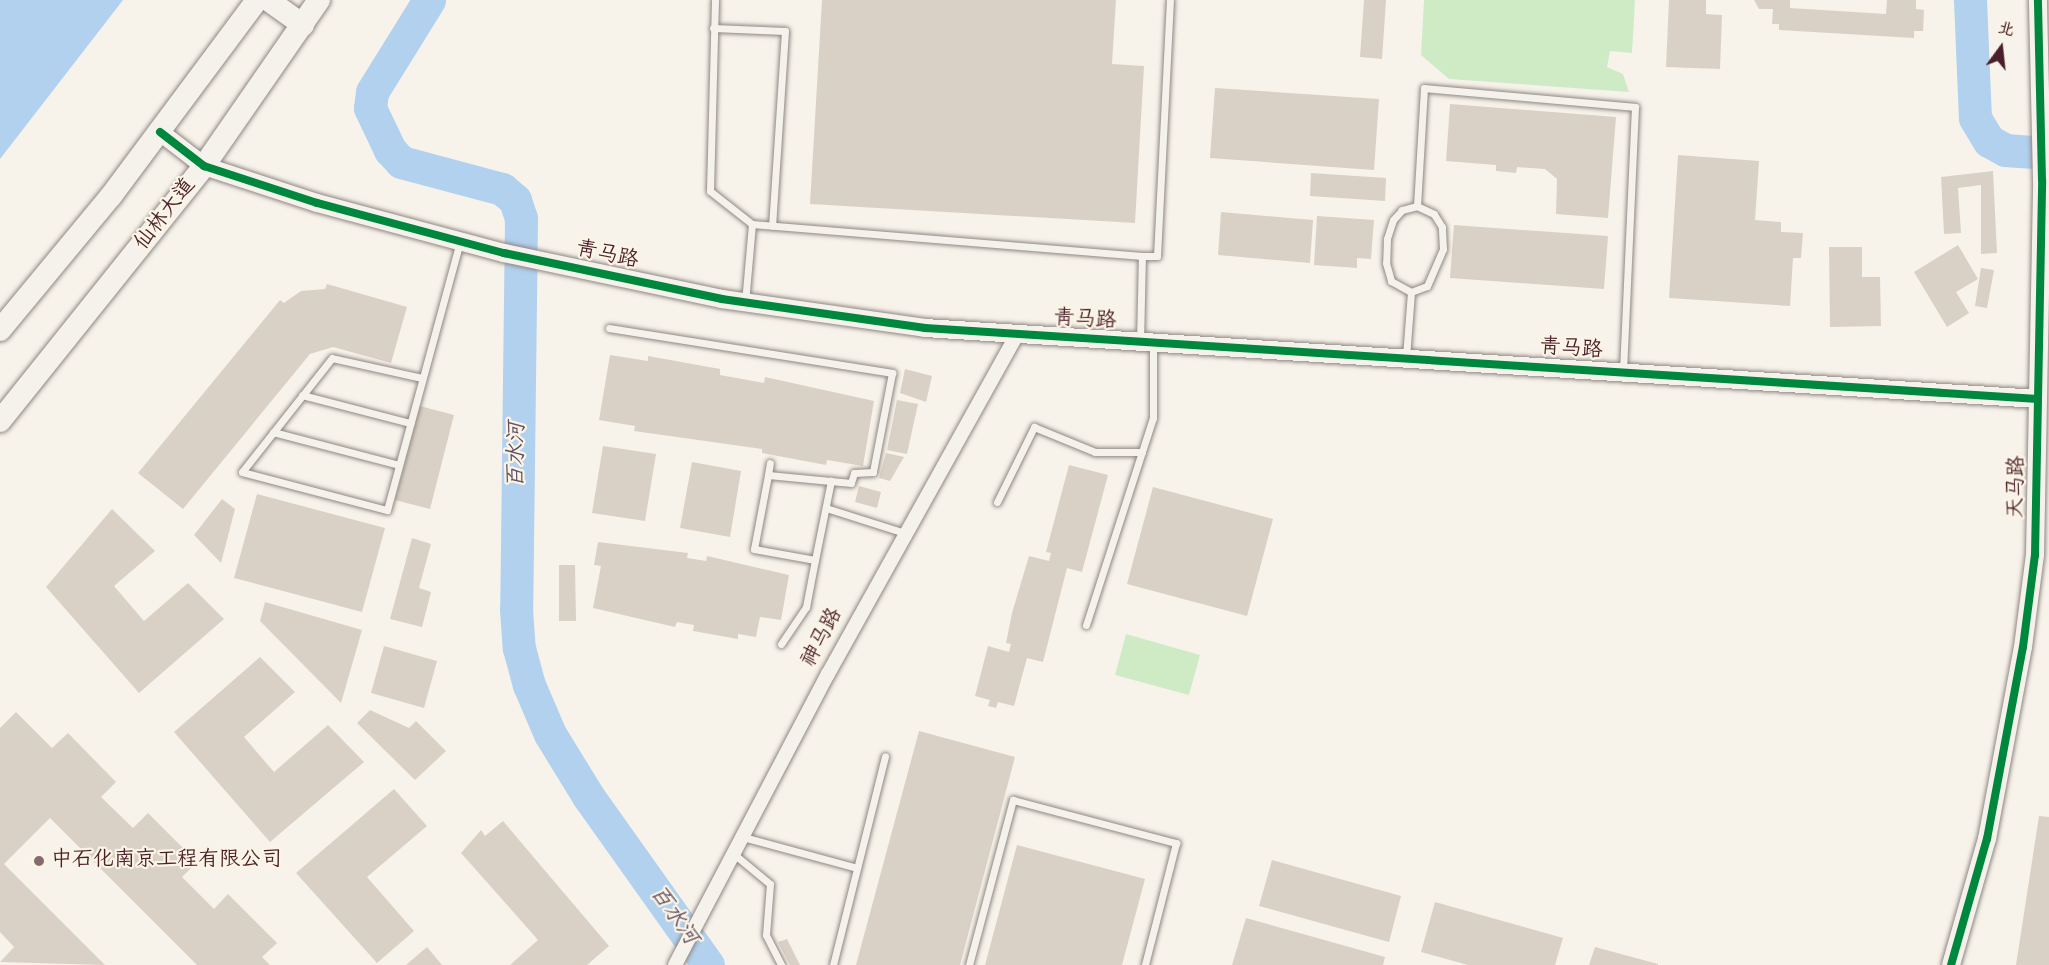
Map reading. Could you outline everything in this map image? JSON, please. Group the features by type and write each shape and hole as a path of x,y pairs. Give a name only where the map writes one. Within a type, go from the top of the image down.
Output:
{"main road":[{"path":"0,330 160,132 257,0"},
{"path":"268,0 303,25"},
{"name":"仙林大道","path":"0,421 204,166 319,0"}],"street":[{"name":"天马路","path":"1951,965 1988,839 2023,647 2035,555 2042,180 2038,0"},
{"name":"青马路","path":"160,132 204,166 317,203 460,242 745,302 926,328 1016,336 1406,357 2038,399"},
{"name":"神马路","path":"676,963 905,533 1016,336"}],"lane":[{"path":"715,0 710,190 752,224 1142,256 1157,256 1170,0"},
{"path":"713,28 785,31 772,226"},
{"path":"1417,206 1424,88 1635,107 1623,371"},
{"path":"1417,206 1434,214 1442,227 1443,249 1427,286 1412,292 1391,281 1386,263 1387,238 1393,219 1402,210 1417,206"},
{"path":"745,302 752,224"},
{"path":"422,378 332,358 242,472 387,510 460,242"},
{"path":"1086,626 1153,418 1142,256"},
{"path":"1406,357 1412,292"},
{"path":"609,328 892,373 873,472 854,473 851,483 768,475"},
{"path":"302,395 410,423"},
{"path":"997,502 1034,427 1095,452 1142,452"},
{"path":"273,432 399,465"},
{"path":"770,463 754,549 815,560"},
{"path":"781,644 806,607 831,481"},
{"path":"826,508 905,533"},
{"path":"833,965 885,756"},
{"path":"969,965 1013,800 1176,843 1145,965"},
{"path":"743,837 857,868"},
{"path":"735,855 770,884 766,935 781,965"}],"green space":[{"path":"1424,0 1635,0 1632,53 1610,51 1607,67 1623,74 1629,92 1449,79 1421,55"},
{"path":"1126,634 1200,655 1189,695 1115,675"}],"water":[{"path":"0,0 123,0 0,159"}],"building":[{"path":"822,0 1116,0 1112,64 1144,66 1135,223 810,204"},
{"path":"1364,0 1386,0 1382,59 1360,57"},
{"path":"1669,0 1706,0 1706,14 1722,15 1720,69 1666,67"},
{"path":"1754,0 1790,0 1790,8 1886,14 1887,0 1916,0 1916,9 1924,10 1923,31 1914,31 1914,38 1779,30 1779,24 1772,24 1773,9 1759,9"},
{"path":"1215,88 1379,99 1374,170 1210,158"},
{"path":"1450,104 1616,117 1608,218 1556,214 1557,179 1545,169 1517,167 1516,173 1496,171 1496,165 1446,161"},
{"path":"1678,155 1759,161 1755,220 1781,222 1781,232 1803,233 1801,258 1793,258 1790,306 1669,298"},
{"path":"1993,171 1997,253 1981,254 1981,185 1958,188 1961,233 1944,234 1941,177"},
{"path":"1311,173 1386,178 1385,201 1310,196"},
{"path":"1221,212 1313,220 1310,263 1218,255"},
{"path":"1317,216 1374,220 1371,259 1357,258 1357,268 1314,265"},
{"path":"1454,225 1608,236 1604,289 1450,278"},
{"path":"1958,245 1978,279 1956,292 1969,313 1947,327 1914,272"},
{"path":"1829,247 1862,247 1862,277 1880,277 1881,326 1830,327"},
{"path":"1981,268 1994,270 1987,308 1975,306"},
{"path":"327,284 407,307 391,363 333,347 310,354 183,509 138,473 280,300 284,303 301,291 325,289"},
{"path":"610,355 648,361 648,356 720,369 720,375 764,383 765,377 874,401 863,466 827,460 826,465 762,453 762,449 634,431 635,426 599,420"},
{"path":"905,369 932,376 926,402 900,393"},
{"path":"897,400 918,404 907,454 887,450"},
{"path":"420,406 454,415 430,509 395,500"},
{"path":"603,446 656,454 645,521 592,513"},
{"path":"886,453 904,457 890,481 879,478"},
{"path":"692,462 741,471 730,537 680,528"},
{"path":"1069,465 1108,475 1082,572 1067,568 1043,662 1027,658 1014,706 998,702 996,708 988,706 990,700 975,696 988,646 1009,652 1011,644 1006,643 1012,613 1029,556 1049,561 1051,553 1046,552"},
{"path":"859,486 881,492 877,508 855,502"},
{"path":"1153,487 1273,519 1247,616 1127,584"},
{"path":"257,494 385,528 362,612 234,578"},
{"path":"222,499 235,509 221,563 194,535"},
{"path":"112,509 155,551 114,586 144,621 188,583 224,619 139,693 46,587"},
{"path":"412,538 431,544 419,588 431,592 422,627 390,619"},
{"path":"598,542 688,553 687,558 706,561 707,556 789,575 781,620 760,617 756,637 738,634 738,639 693,631 694,625 677,622 675,627 593,608 601,566 594,565"},
{"path":"559,565 575,565 576,621 559,621"},
{"path":"265,602 362,630 341,703 260,621"},
{"path":"384,646 437,661 424,708 371,693"},
{"path":"260,657 295,692 244,737 274,772 328,725 364,762 270,842 174,732"},
{"path":"370,710 409,728 416,721 446,751 415,780 357,723"},
{"path":"16,712 52,748 68,733 116,782 101,797 133,828 148,813 197,862 182,877 214,909 228,894 277,943 262,957 270,965 197,965 50,818 4,864 105,965 0,962 14,947 0,932 0,728"},
{"path":"919,731 1015,757 960,965 856,965"},
{"path":"394,789 427,826 367,877 414,931 377,963 296,873"},
{"path":"2039,816 2049,817 2049,965 2016,965"},
{"path":"503,821 609,946 587,965 510,965 538,940 461,853 481,830 485,836"},
{"path":"1017,845 1145,879 1122,965 985,965"},
{"path":"1272,860 1401,896 1389,942 1259,906"},
{"path":"1435,902 1563,938 1555,965 1468,965 1421,952"},
{"path":"1246,918 1385,957 1383,965 1232,965"},
{"path":"787,939 800,965 790,965 778,942"},
{"path":"427,947 442,965 406,965"},
{"path":"1595,947 1658,964 1658,965 1589,965"}],"waterway":[{"name":"百水河","path":"429,0 372,92 370,108 390,150 401,162 502,189 515,200 521,218 516,609 519,648 529,685 550,734 588,796 708,965"},
{"path":"1970,0 1975,118 1989,141 2005,150 2049,153"}],"cycle path":[{"path":"1951,965 1987,839 2023,647 2035,555 2042,180 2038,0"},
{"path":"160,132 204,166 317,203 504,253 722,299 925,328 2038,399"}],"place":[{"name":"中石化南京工程有限公司","path":"39,861"}]}
